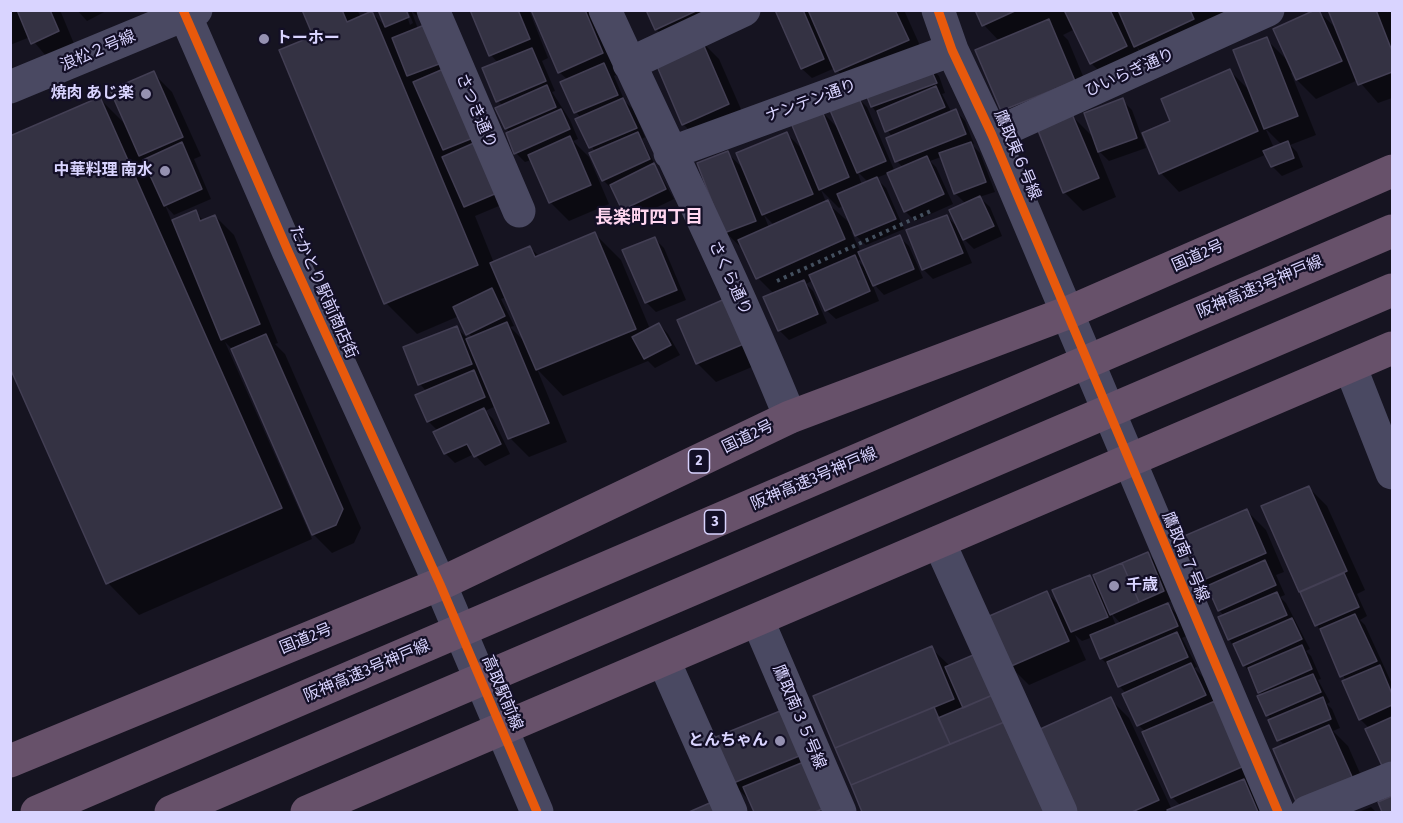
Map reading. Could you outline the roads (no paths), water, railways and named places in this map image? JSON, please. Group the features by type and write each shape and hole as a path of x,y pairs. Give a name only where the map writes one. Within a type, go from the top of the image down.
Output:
{"highway":[{"name":"国道2号","path":"10,761 440,584 790,417 1067,313 1392,171"},
{"name":"阪神高速3号神戸線","path":"37,813 1392,231"},
{"path":"171,813 1392,290"},
{"path":"307,813 1392,348"}],"street":[{"name":"さつき通り","path":"433,10 519,211"},
{"name":"さくら通り","path":"605,10 670,153 740,297 790,417"},
{"path":"629,63 744,10"},
{"name":"鷹取東６号線","path":"938,10 952,50 992,135 1067,313"},
{"name":"ひいらぎ通り","path":"992,135 1268,10"},
{"name":"浪松２号線","path":"10,87 188,12"},
{"name":"たかとり駅前商店街","path":"188,12 288,251 440,584"},
{"name":"ナンテン通り","path":"670,153 952,50"},
{"name":"鷹取南７号線","path":"1067,313 1278,813"},
{"path":"1350,366 1392,473"},
{"path":"939,542 1061,813"},
{"name":"高取駅前線","path":"440,584 537,813"},
{"name":"鷹取南３５号線","path":"758,621 840,813"},
{"path":"664,661 731,813"},
{"path":"1307,813 1392,778"}],"place":[{"name":"トーホー","path":"264,39"},
{"name":"焼肉 あじ楽","path":"146,94"},
{"name":"中華料理 南水","path":"165,171"},
{"name":"千歳","path":"1114,586"},
{"name":"とんちゃん","path":"780,741"}],"district":[{"name":"長楽町四丁目","path":"649,218"}]}
